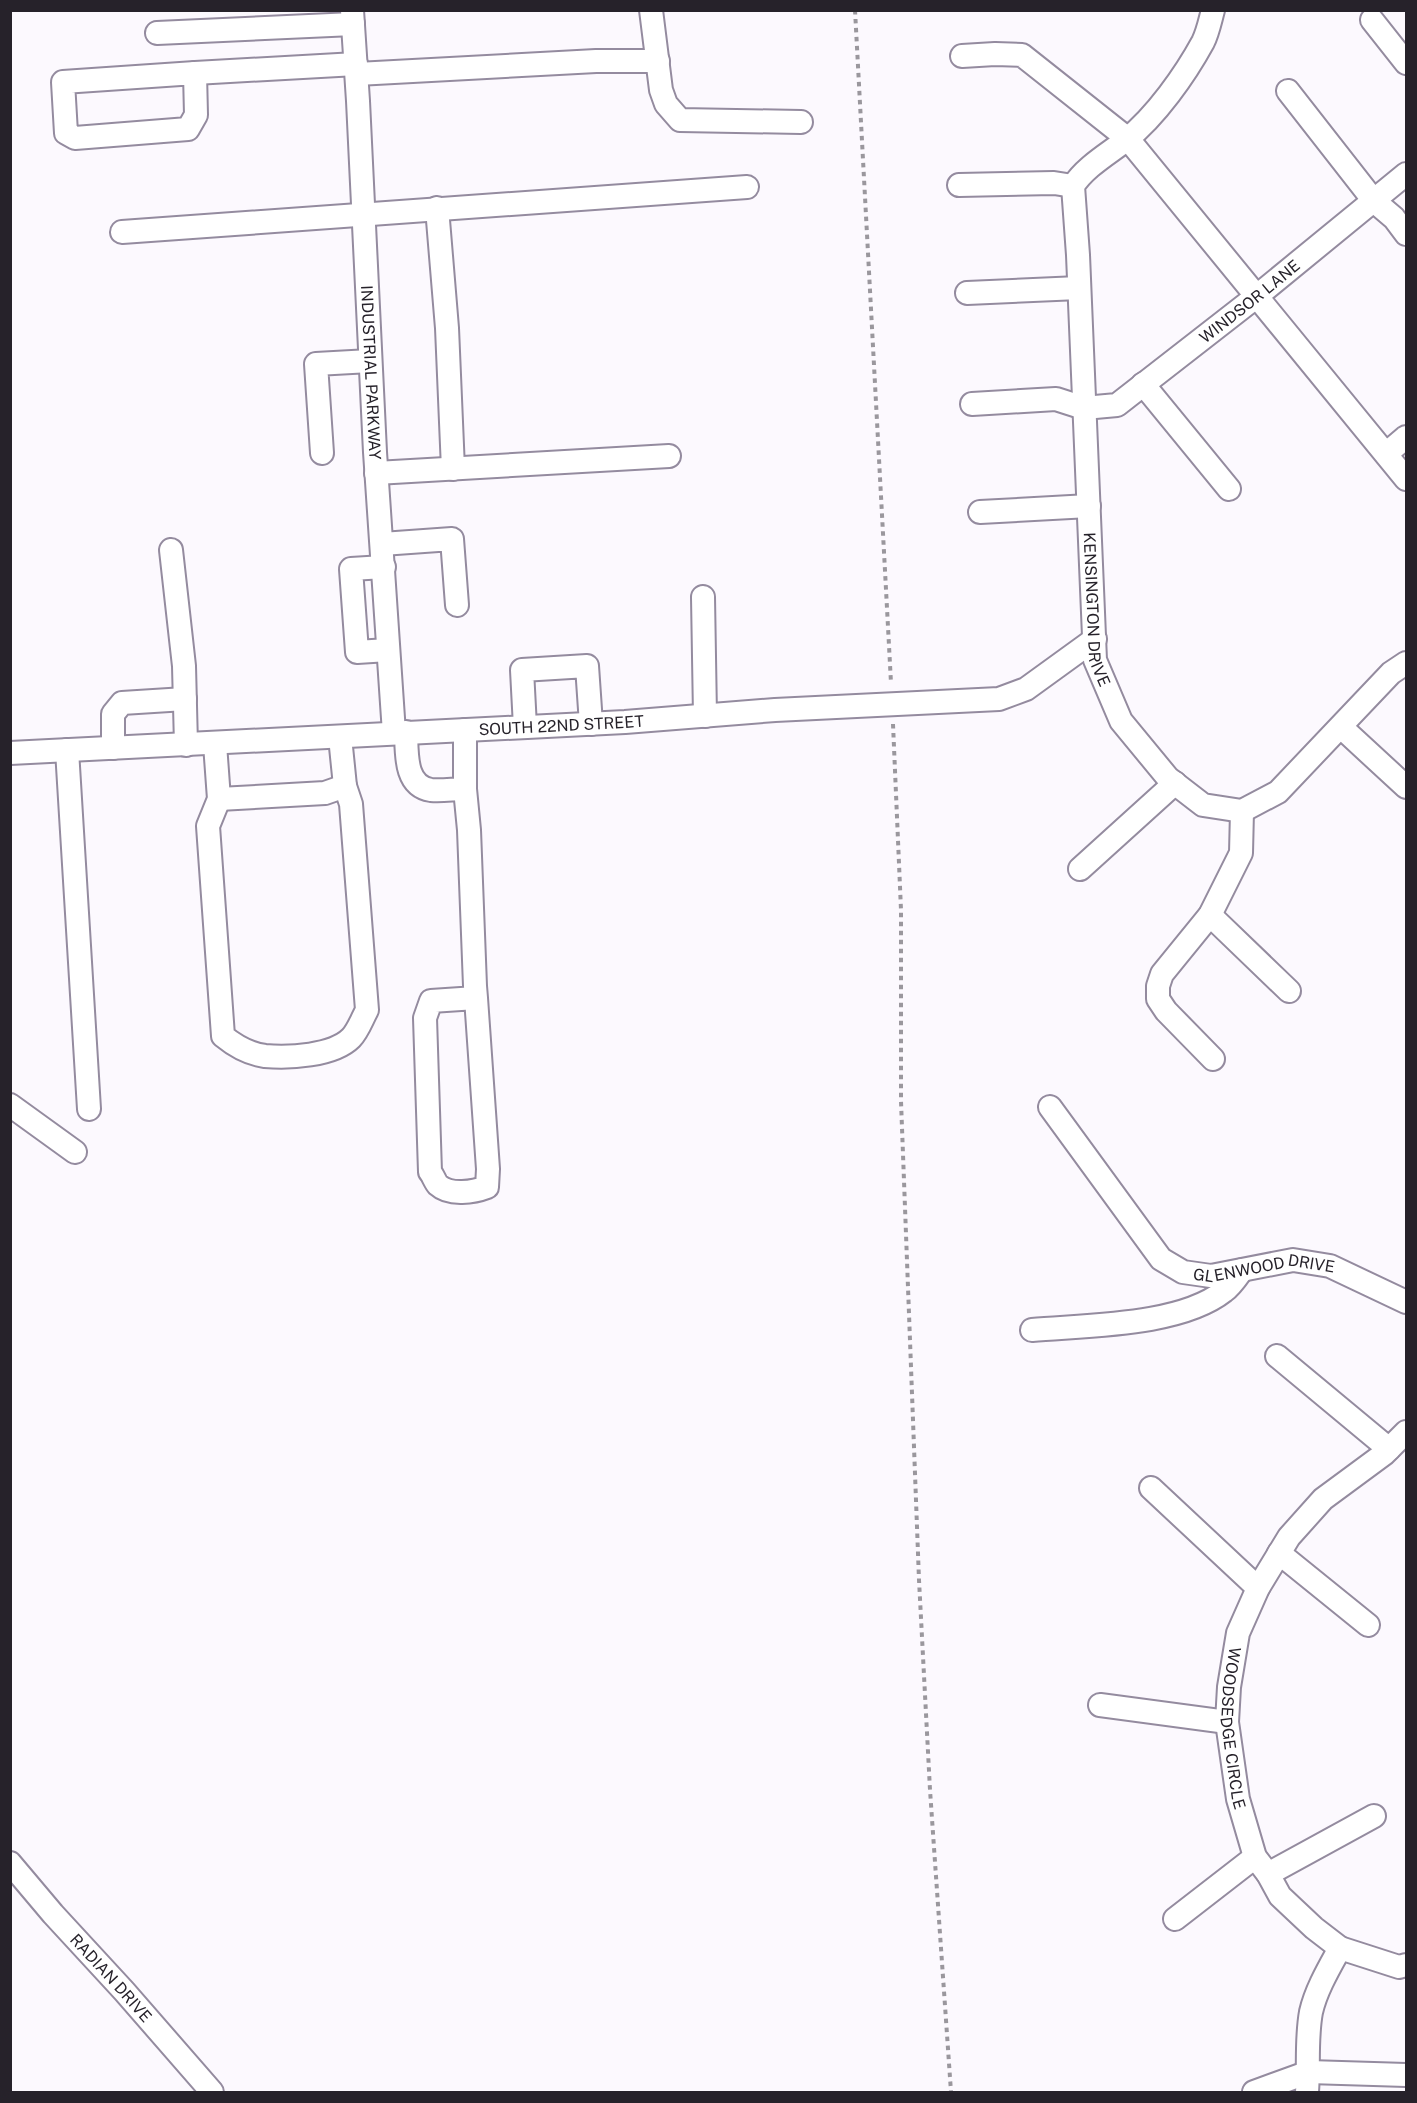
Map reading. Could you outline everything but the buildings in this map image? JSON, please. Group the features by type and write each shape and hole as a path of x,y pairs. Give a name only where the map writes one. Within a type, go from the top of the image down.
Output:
{"street":[{"path":"651,10 661,90 666,104 680,120 801,122"},
{"path":"1195,10 1204,40"},
{"path":"958,185 1054,183 1073,186 1082,175 1128,139 1179,81 1204,40 1214,10"},
{"path":"157,33 305,18 353,17"},
{"name":"INDUSTRIAL PARKWAY","path":"353,17 376,473 388,650 400,733 408,769 417,782 428,790 465,789"},
{"path":"1372,20 1407,63"},
{"path":"962,56 1022,55 1128,139 1407,479"},
{"path":"195,73 196,115 188,129 75,138 66,133 63,113 63,82 195,73 658,61"},
{"path":"1288,91 1374,201 1394,218 1407,234"},
{"name":"WINDSOR LANE","path":"1084,408 1117,405 1257,296 1407,174"},
{"name":"KENSINGTON DRIVE","path":"1073,186 1080,288 1095,660 1121,721 1168,778 1203,805 1242,811"},
{"path":"122,232 747,187"},
{"path":"437,208 447,328 453,469"},
{"path":"967,293 1080,288"},
{"path":"322,453 316,364 370,361"},
{"path":"1143,384 1229,489"},
{"path":"972,404 1056,399 1084,408"},
{"path":"1386,454 1407,437"},
{"path":"376,473 669,456"},
{"path":"980,512 1089,506"},
{"path":"382,544 452,538 457,605"},
{"path":"171,550 184,666 186,745"},
{"path":"384,567 351,569 357,652 388,650"},
{"path":"703,597 705,716"},
{"name":"SOUTH 22ND STREET","path":"10,753 591,724 999,699 1026,689 1095,639"},
{"path":"1213,1059 1166,1011 1158,999 1158,986 1162,974 1210,915 1240,854 1242,811 1278,792 1391,673 1407,663"},
{"path":"525,727 522,670 587,666 591,724"},
{"path":"113,748 113,714 122,703 185,699"},
{"path":"1341,727 1407,787"},
{"path":"465,730 465,789 470,841 476,998 488,1169 487,1187 477,1191 450,1191 438,1185 430,1172 425,1018 431,1001 476,998"},
{"path":"215,744 219,799 208,826 223,1036 235,1046 263,1056 316,1054 340,1047 352,1037 367,1010 351,804 345,786 340,737"},
{"path":"67,750 89,1109"},
{"path":"1080,869 1175,783"},
{"path":"219,799 325,793 345,786"},
{"path":"1210,915 1289,991"},
{"path":"10,1105 75,1152"},
{"name":"GLENWOOD DRIVE","path":"1050,1107 1161,1259 1183,1272 1211,1276 1293,1260 1330,1266 1407,1302"},
{"path":"1032,1330 1163,1318 1189,1310 1225,1291 1242,1270"},
{"path":"1277,1356 1389,1449"},
{"name":"WOODSEDGE CIRCLE","path":"1407,1432 1389,1449 1323,1498 1289,1537 1258,1588 1238,1633 1229,1687 1227,1722 1238,1799 1261,1865 1280,1896 1314,1928 1340,1948 1399,1967 1407,1965"},
{"path":"1151,1488 1258,1588"},
{"path":"1280,1553 1368,1625"},
{"path":"1100,1705 1227,1722"},
{"path":"1175,1919 1261,1865 1374,1816"},
{"name":"RADIAN DRIVE","path":"10,1863 213,2092"},
{"path":"1308,2082 1307,2049 1311,2011 1324,1977 1340,1948"},
{"path":"1254,2092 1308,2082 1407,2075"}],"path":[{"path":"855,10 901,910 901,1101 919,1580 930,1790 951,2092"}]}
